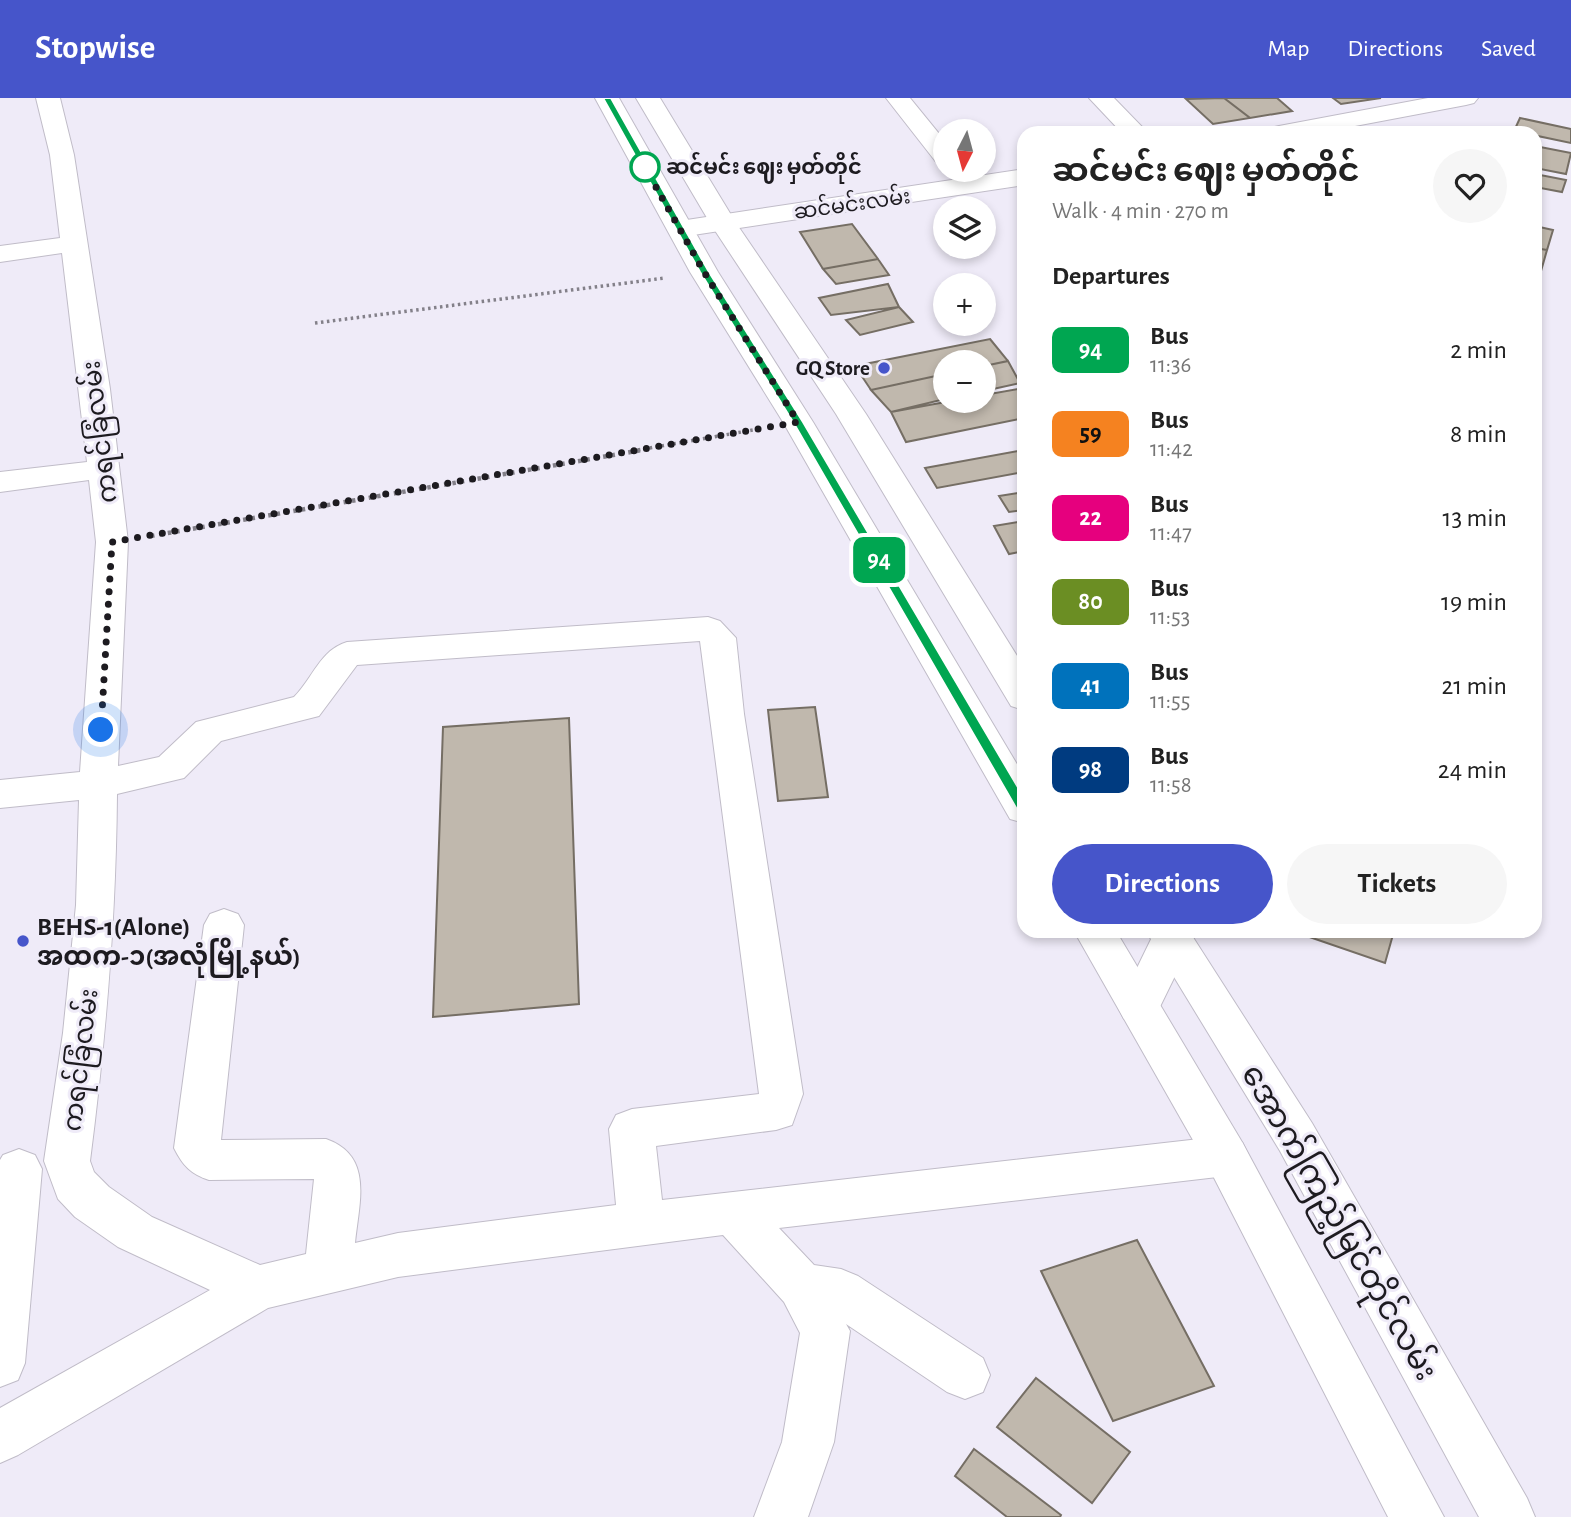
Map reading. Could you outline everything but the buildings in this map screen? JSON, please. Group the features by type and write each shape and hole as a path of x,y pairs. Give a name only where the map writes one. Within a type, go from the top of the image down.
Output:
{"street":[{"name":"ကရင်ခြံလမ်း","path":"48,98 62,155 112,542 98,784 96,905 85,1033 67,1161 74,1184 92,1202 135,1232 258,1288"},
{"path":"607,98 704,272 798,422 1017,797"},
{"path":"649,98 723,223 850,414 1017,686"},
{"path":"898,98 933,142"},
{"path":"1101,98 1129,126"},
{"path":"1319,126 1464,106"},
{"path":"1305,107 1325,125"},
{"name":"ဆင်မင်းလမ်း","path":"996,177 1017,177"},
{"name":"ဆင်မင်းလမ်း","path":"680,229 941,182"},
{"path":"1,253 72,244"},
{"path":"798,422 850,414"},
{"path":"0,482 104,469"},
{"path":"0,794 98,784 171,768 209,731 306,707 318,695 334,667 347,654 708,629 719,638 726,714 781,1094 776,1111 632,1129 641,1223"},
{"path":"224,925 197,1148 209,1160 326,1159 338,1175 328,1272"},
{"path":"1099,938 1226,1156 1417,1517"},
{"path":"1139,1007 1169,938"},
{"name":"အောက်ကြည့်မြင်တိုင်လမ်း","path":"1173,938 1296,1137 1508,1517"},
{"path":"0,1437 258,1288 398,1255 733,1212 1226,1156"},
{"path":"0,1363 10,1170 67,1161"},
{"path":"733,1212 801,1286 825,1331 808,1442 781,1517"},
{"path":"801,1286 841,1292 965,1375"}],"path":[{"path":"315,323 704,272"},
{"path":"112,542 798,422"}],"bus line":[{"name":"94","path":"607,98 704,272 798,422 1017,797"}],"place":[{"name":"ဆင်မင်း ဈေး မှတ်တိုင်","path":"645,167"},
{"name":"GQ Store","path":"884,368"},
{"name":"BEHS-1(Alone) အထက-၁(အလုံမြို့နယ်)","path":"23,941"}],"route":[{"path":"101,730 112,542 798,422 704,272 643,164 645,167"}]}
